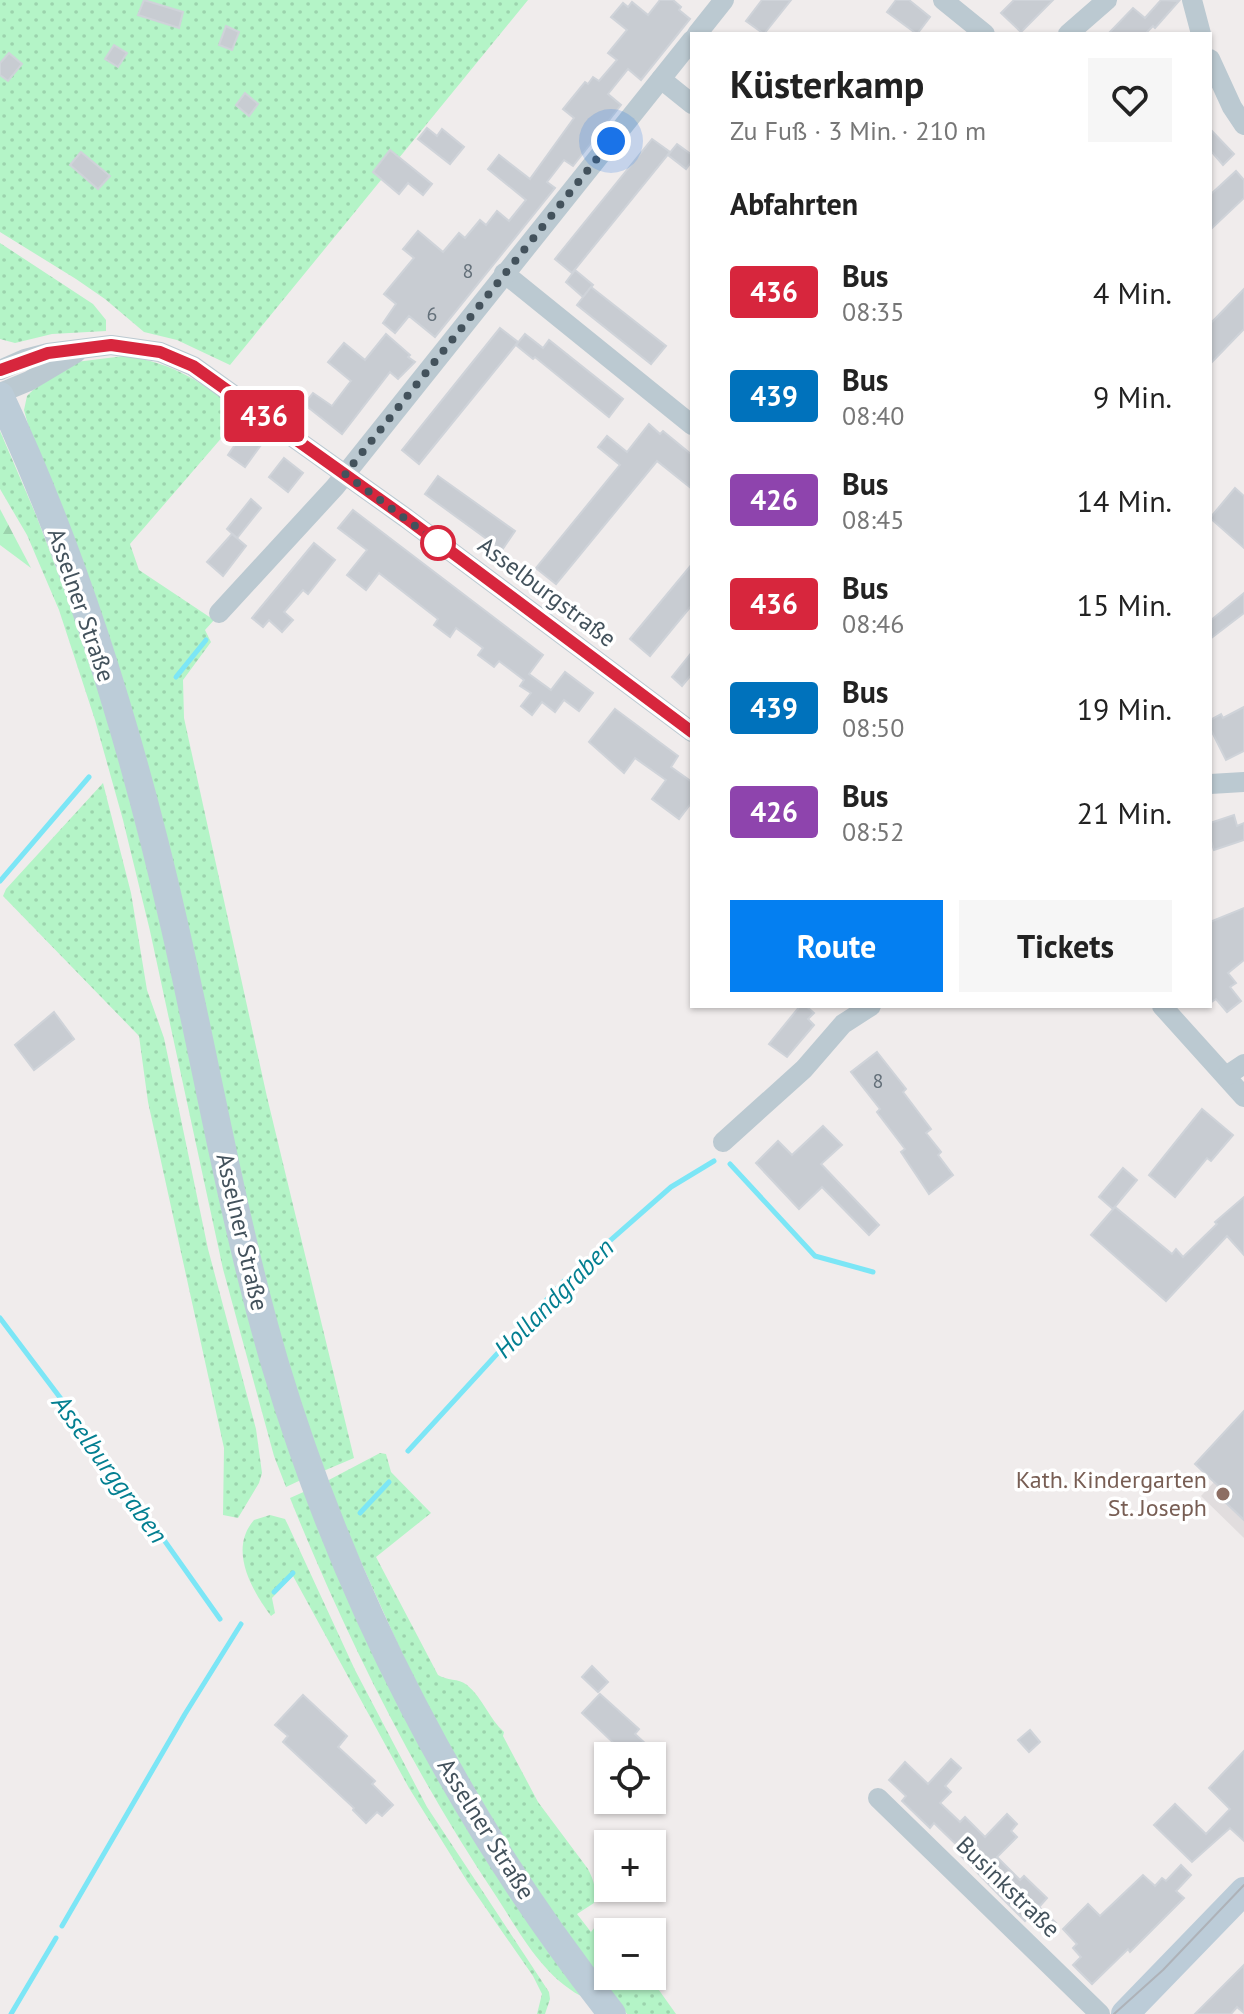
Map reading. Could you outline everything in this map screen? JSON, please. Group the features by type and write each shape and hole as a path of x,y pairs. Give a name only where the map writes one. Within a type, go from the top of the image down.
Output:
{"main road":[{"name":"Asselner Straße","path":"0,395 72,572 126,735 175,926 248,1262 275,1361 314,1481 371,1619 448,1770 518,1884 612,2014"},
{"path":"1125,2014 1244,1891"}],"street":[{"path":"699,32 724,0"},
{"path":"943,0 983,32"},
{"path":"1070,32 1107,0"},
{"path":"1192,0 1200,32"},
{"path":"219,613 345,474 690,43"},
{"path":"1212,63 1244,125"},
{"path":"661,79 690,102"},
{"path":"504,273 690,423"},
{"name":"Asselburgstraße","path":"0,370 48,353 127,346 160,352 193,366 345,474 690,731"},
{"name":"Asselburgstraße","path":"0,395 79,350"},
{"path":"1212,784 1244,782"},
{"path":"723,1142 804,1069 843,1024 868,1008"},
{"path":"1164,1008 1244,1097"},
{"path":"1226,1076 1244,1064"},
{"name":"Businkstraße","path":"878,1798 1100,2014"}],"shaded area":[{"name":"Kath. Kindergarten St. Joseph","path":"1244,1450 1244,1538 1201,1496"}],"green space":[{"path":"0,0 528,0 230,365 177,340 144,332 105,299 0,232"},
{"path":"0,243 93,304 106,320 106,331 52,334 15,343 0,339"},
{"path":"124,356 174,369 243,413 130,544 139,570 214,620 205,630 211,642 183,680 184,718 267,1097 354,1458 321,1472 291,1379 24,410 27,396 33,390 76,362"},
{"path":"0,431 36,515 100,683 303,1479 286,1487 274,1456 223,1269 123,820 59,610 27,535 0,489"},
{"path":"0,509 31,568 0,545"},
{"path":"103,783 131,893 147,990 164,1038 208,1249 256,1429 262,1473 238,1518 223,1515 224,1448 148,1102 139,1036 3,896"},
{"path":"380,1453 386,1454 391,1472 431,1513 376,1557 438,1675 464,1683 473,1690 504,1732 503,1736 538,1802 588,1869 594,1886 594,1903 577,1914 591,1932 594,1928 594,1971 541,1901 427,1709 325,1482"},
{"path":"308,1490 581,1996 543,1965 523,1938 409,1752 334,1601 290,1498"},
{"path":"270,1515 285,1519 355,1670 427,1807 549,1992 545,2014 537,2014 542,1994 533,1976 467,1881 409,1788 293,1576 272,1598 275,1613 271,1616 250,1582 243,1557 246,1532 254,1520"},
{"path":"609,1990 659,1990 676,2014 627,2014"}],"building":[{"path":"144,0 183,12 179,28 138,15"},
{"path":"660,0 673,0 690,19 641,80 628,69 608,94 621,105 573,166 564,160 547,182 555,188 435,337 409,316 395,333 383,323 396,304 384,294 414,258 403,249 418,231 443,252 459,233 465,238 480,220 486,225 497,211 509,221 526,200 488,169 499,155 530,179 574,118 563,109 585,82 588,84 593,77 599,81 617,60 608,53 627,30 611,17 623,3 628,7 632,2 648,15"},
{"path":"762,0 791,0 766,32 746,21"},
{"path":"896,0 909,0 930,17 919,32 914,32 887,12"},
{"path":"1014,0 1053,0 1021,32 1001,13"},
{"path":"1161,0 1179,1 1155,28 1153,26 1147,32 1110,32 1133,8 1145,18"},
{"path":"226,26 239,32 232,50 219,45"},
{"path":"114,45 127,53 118,67 105,59"},
{"path":"9,53 22,64 8,81 0,75 0,63"},
{"path":"245,93 258,104 249,116 236,105"},
{"path":"427,128 437,136 442,129 464,147 450,164 418,139"},
{"path":"1212,131 1234,154 1223,165 1212,152"},
{"path":"652,139 670,152 572,273 555,259"},
{"path":"677,144 690,154 690,164 686,169 668,155"},
{"path":"390,150 432,184 423,195 408,183 399,194 373,172"},
{"path":"81,152 110,176 98,189 70,165"},
{"path":"1236,171 1244,180 1244,198 1212,228 1212,193"},
{"path":"575,270 593,285 583,297 566,282"},
{"path":"591,287 666,346 651,364 577,305"},
{"path":"1244,289 1244,329 1212,362 1212,322"},
{"path":"500,328 518,342 419,464 402,450"},
{"path":"386,334 415,362 398,379 390,372 342,434 304,404 313,393 332,406 351,381 328,362 344,343 365,360"},
{"path":"525,334 543,348 549,340 623,399 609,417 516,345"},
{"path":"649,424 660,434 663,431 690,453 690,487 657,461 556,584 536,568 620,465 598,447 607,436 627,452"},
{"path":"243,433 261,445 245,467 228,455"},
{"path":"284,458 303,473 288,492 269,477"},
{"path":"438,476 515,531 502,550 425,494"},
{"path":"1235,488 1244,496 1244,548 1212,520 1212,516"},
{"path":"251,499 261,508 237,538 227,529"},
{"path":"353,510 543,655 529,674 551,690 565,672 593,693 579,711 564,700 555,712 542,702 532,715 521,706 531,693 520,686 524,680 499,661 494,667 478,655 483,648 456,628 450,637 434,625 438,619 379,573 366,590 347,575 367,550 338,528"},
{"path":"232,534 246,546 223,576 207,562"},
{"path":"314,543 335,560 308,594 303,590 284,612 293,620 282,632 269,620 263,627 252,618"},
{"path":"690,566 690,607 650,656 630,639"},
{"path":"1244,593 1244,613 1212,637 1212,619"},
{"path":"690,654 690,676 682,686 672,677"},
{"path":"1244,707 1244,751 1226,760 1212,732 1212,719 1221,714 1223,718"},
{"path":"615,709 678,756 671,767 690,781 690,805 679,819 652,799 666,780 635,758 624,773 589,742"},
{"path":"1234,815 1237,826 1244,823 1244,840 1214,850 1212,822"},
{"path":"1244,908 1244,960 1228,973 1236,983 1230,987 1241,1001 1227,1012 1216,999 1212,1002 1212,921"},
{"path":"798,1008 808,1008 814,1013 808,1019 814,1025 787,1057 769,1044"},
{"path":"54,1012 74,1039 34,1070 15,1045"},
{"path":"877,1052 906,1089 903,1092 931,1129 926,1133 953,1175 929,1194 901,1152 905,1149 877,1112 880,1109 851,1072"},
{"path":"1202,1109 1233,1135 1211,1161 1207,1158 1175,1197 1149,1175"},
{"path":"823,1126 842,1145 821,1164 879,1225 869,1235 822,1187 799,1209 756,1163 778,1141 792,1155"},
{"path":"1123,1168 1137,1180 1113,1209 1099,1197"},
{"path":"1244,1197 1244,1255 1227,1236 1166,1301 1091,1235 1115,1207 1172,1254 1176,1249 1183,1257 1217,1224 1215,1222"},
{"path":"1244,1411 1244,1520 1225,1502 1230,1497 1195,1464"},
{"path":"592,1666 608,1682 598,1692 582,1677"},
{"path":"600,1694 639,1729 635,1734 644,1742 613,1742 582,1713"},
{"path":"303,1695 347,1736 338,1747 375,1781 372,1784 393,1805 382,1816 377,1812 366,1823 283,1742 288,1736 275,1725"},
{"path":"1030,1730 1040,1742 1029,1752 1018,1740"},
{"path":"1244,1751 1244,1841 1230,1828 1192,1862 1154,1825 1175,1804 1206,1834 1230,1809 1209,1788"},
{"path":"951,1759 961,1768 945,1786 951,1792 940,1803 960,1822 965,1817 985,1837 1007,1814 1017,1824 1011,1831 1017,1837 997,1857 1020,1880 1024,1876 1047,1898 1039,1907 1056,1923 1045,1934 1028,1917 1025,1921 1002,1898 961,1856 964,1852 934,1823 930,1828 902,1801 906,1796 889,1780 905,1762 928,1784"},
{"path":"1181,1865 1191,1875 1176,1891 1184,1898 1130,1952 1128,1949 1092,1984 1073,1965 1081,1957 1073,1948 1077,1944 1063,1929 1088,1904 1100,1916 1143,1875 1155,1886 1162,1878 1166,1881"},
{"path":"1244,1965 1244,2013 1237,2007 1231,2014 1195,2014"}],"waterway":[{"path":"176,677 206,640"},
{"path":"0,881 89,777"},
{"name":"Hollandgraben","path":"408,1451 563,1282 671,1187 714,1161"},
{"name":"Hollandgraben","path":"730,1164 815,1256 873,1272"},
{"name":"Asselburggraben","path":"0,1318 108,1461 220,1619"},
{"name":"Hollandgraben","path":"360,1513 389,1482"},
{"name":"Hollandgraben","path":"274,1592 293,1573"},
{"path":"62,1926 241,1624"},
{"path":"11,2014 56,1938"}],"tram line":[{"path":"1114,2014 1163,1970 1244,1885"}],"bus line":[{"name":"436","path":"0,370 48,353 111,345 160,352 193,366 406,518 690,731"}],"place":[{"name":"Kath. Kindergarten St. Joseph","path":"1223,1494"}],"route":[{"path":"438,543 345,474 611,141"}]}
